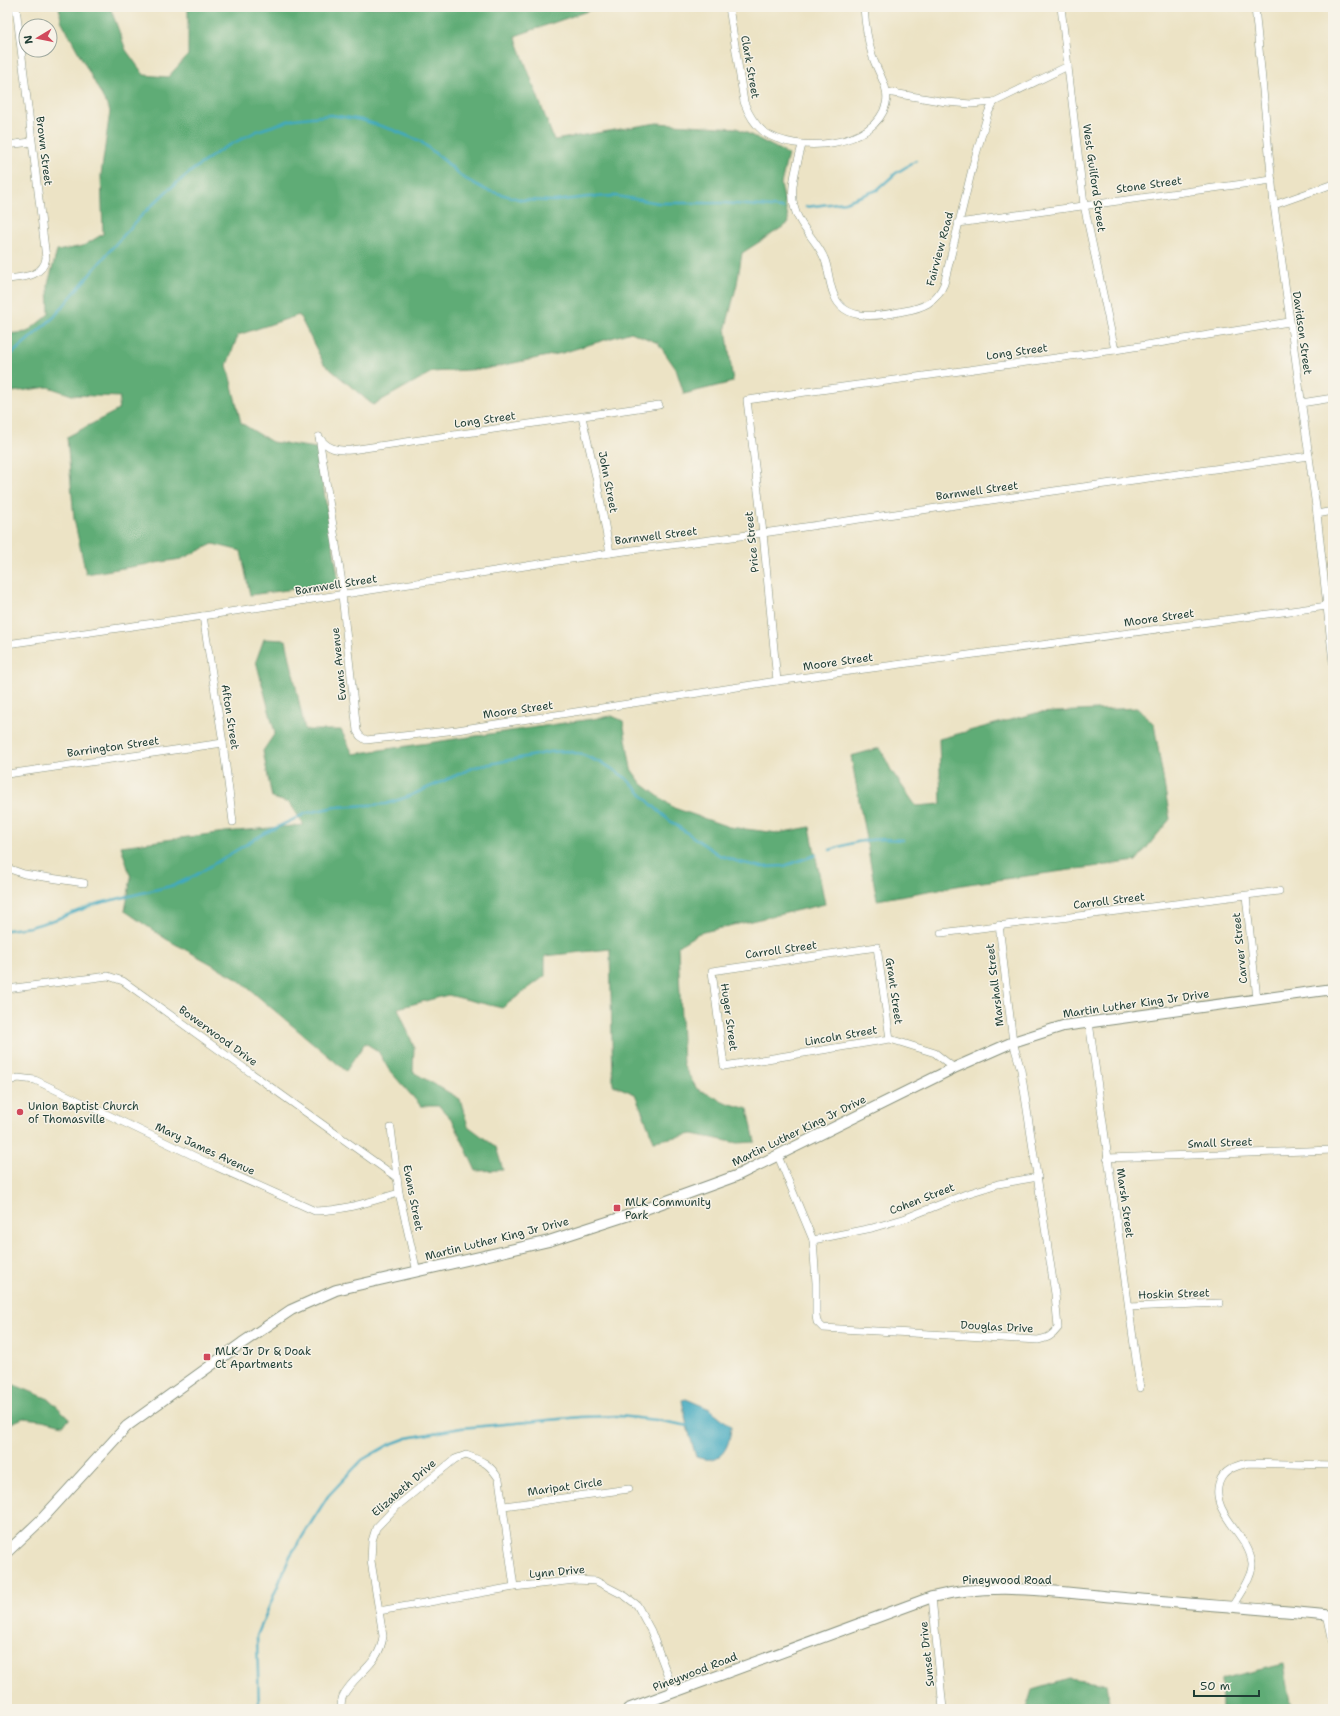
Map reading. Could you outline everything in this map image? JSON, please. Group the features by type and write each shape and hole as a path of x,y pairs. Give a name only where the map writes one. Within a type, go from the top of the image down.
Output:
{"street":[{"name":"Brown Street","path":"7,279 34,274 38,272 45,263 45,250 16,7"},
{"name":"Clark Street","path":"729,7 744,102 753,121 764,132 779,140 802,145 842,141 868,128 880,117 886,104 887,92"},
{"path":"864,7 873,58 887,92 946,102 971,104 994,102 1068,66"},
{"name":"West Guilford Street","path":"1061,7 1084,205 1115,350"},
{"name":"Davidson Street","path":"1255,7 1274,205 1289,322 1317,514 1333,662"},
{"name":"Fairview Road","path":"802,145 792,196 794,208 798,218 825,260 834,298 839,305 851,313 858,315 881,315 917,309 931,302 941,292 944,284 975,158 988,113 994,102"},
{"path":"7,145 31,142"},
{"name":"Stone Street","path":"958,223 1272,180"},
{"path":"1274,205 1333,184"},
{"name":"Long Street","path":"747,400 1115,350 1289,322"},
{"path":"1301,402 1333,398"},
{"name":"Price Street","path":"747,400 763,533 777,681"},
{"name":"Long Street","path":"319,437 329,446 340,451 659,406"},
{"name":"John Street","path":"582,417 596,477 610,553"},
{"name":"Evans Avenue","path":"319,437 343,589 342,595 357,731"},
{"name":"Barnwell Street","path":"7,644 203,616 610,553 763,533 1054,491 1138,481 1309,456"},
{"path":"1317,514 1333,511"},
{"name":"Moore Street","path":"357,731 360,736 366,740 375,740 480,727 777,681 1327,606"},
{"name":"Afton Street","path":"203,616 223,743 233,822"},
{"name":"Barrington Street","path":"7,774 223,743"},
{"path":"7,868 24,874 84,884"},
{"name":"Carroll Street","path":"941,933 1279,891"},
{"name":"Carver Street","path":"1246,896 1257,999"},
{"name":"Marshall Street","path":"999,925 1013,1042"},
{"name":"Carroll Street","path":"712,971 877,947"},
{"name":"Grant Street","path":"877,947 890,1039"},
{"name":"Huger Street","path":"712,971 724,1066"},
{"name":"Bowerwood Drive","path":"7,990 108,976 123,981 396,1177"},
{"name":"Martin Luther King Jr Drive","path":"7,1552 41,1520 127,1426 244,1341 291,1310 336,1290 549,1241 626,1216 736,1176 954,1068 1013,1042 1063,1026 1333,989"},
{"name":"Marsh Street","path":"1089,1022 1140,1388"},
{"name":"Lincoln Street","path":"724,1066 890,1039 935,1053 954,1068"},
{"name":"Douglas Drive","path":"778,1156 813,1240 816,1283 816,1316 817,1322 823,1328 1038,1340 1053,1335 1058,1328 1058,1320 1021,1070 1013,1042"},
{"name":"Mary James Avenue","path":"7,1082 18,1078 35,1080 224,1170 315,1211 328,1211 399,1193"},
{"name":"Evans Street","path":"391,1128 396,1177 417,1272"},
{"name":"Small Street","path":"1107,1158 1333,1150"},
{"name":"Cohen Street","path":"813,1240 872,1228 906,1218 972,1192 998,1184 1038,1177"},
{"name":"Hoskin Street","path":"1129,1307 1220,1303"},
{"name":"Elizabeth Drive","path":"341,1709 343,1697 368,1667 382,1647 383,1636 371,1561 372,1541 376,1528 396,1507 446,1466 466,1455 484,1461 492,1468 499,1479 504,1506 514,1587"},
{"path":"1231,1608 1246,1582 1252,1565 1247,1548 1220,1503 1217,1490 1221,1476 1235,1466 1248,1462 1333,1465"},
{"name":"Maripat Circle","path":"504,1506 629,1489"},
{"name":"Lynn Drive","path":"379,1611 514,1587 575,1580 596,1581 625,1596 637,1606 644,1617 674,1692"},
{"name":"Pineywood Road","path":"628,1709 932,1597 951,1592 975,1590 1038,1590 1330,1616"},
{"name":"Sunset Drive","path":"932,1597 944,1709"},
{"path":"1330,1616 1333,1643"}],"green space":[{"path":"59,7 110,7 126,50 144,75 168,77 188,55 188,7 599,7 515,36 554,140 657,123 737,128 788,154 781,184 789,223 742,253 737,284 726,327 733,382 684,394 676,369 658,343 631,332 562,353 485,369 432,372 373,405 324,364 299,315 238,335 227,365 241,423 272,442 317,448 339,583 250,595 241,551 213,544 181,559 86,574 74,519 67,437 118,410 120,397 72,395 48,387 12,392 7,399 7,334 27,332 49,314 48,284 57,251 83,246 103,234 101,175 110,111 61,20"},
{"path":"264,639 286,640 305,730 341,730 353,754 612,716 623,721 631,769 642,784 674,808 729,827 778,833 810,827 825,904 699,933 678,946 683,1065 697,1089 727,1103 748,1109 755,1142 737,1143 693,1134 654,1141 635,1094 613,1085 610,949 545,956 545,976 502,1008 448,995 398,1008 414,1047 413,1072 460,1099 468,1126 496,1147 503,1170 476,1171 453,1121 439,1106 421,1106 389,1070 378,1051 365,1043 346,1071 235,977 166,939 125,911 131,878 121,846 225,832 304,825 290,803 272,798 263,751 275,733 256,661"},
{"path":"1137,708 1154,724 1170,819 1136,861 968,884 877,900 851,756 880,748 891,770 916,806 941,804 939,739 1036,713"},
{"path":"7,1382 49,1399 70,1419 63,1425 42,1420 23,1418 7,1425"},
{"path":"1283,1664 1291,1709 1222,1709 1221,1679"},
{"path":"1069,1679 1106,1684 1110,1709 1026,1709 1032,1690"}],"water":[{"path":"686,1399 710,1409 731,1426 729,1441 726,1448 718,1457 705,1459 696,1457 687,1426 682,1400"}],"waterway":[{"path":"7,358 54,317 112,248 144,213 167,191 222,149 257,131 294,119 331,115 362,120 393,130 420,141 462,177 486,190 522,200 555,201 588,197 616,196 659,203 723,203 783,208"},
{"path":"806,207 845,202 877,190 896,173 916,161"},
{"path":"7,930 30,927 57,919 96,904 175,885 194,876 263,834 307,813 335,807 386,804 407,797 475,767 550,752 567,751 583,755 606,765 626,778 670,821 719,855 739,862 762,867 784,866 816,855"},
{"path":"830,850 866,840 903,840"},
{"path":"259,1709 257,1636 290,1556 328,1496 362,1460 388,1445 407,1438 461,1428 581,1417 619,1416 656,1420 689,1426"}],"place":[{"name":"Union Baptist Church of Thomasville","path":"20,1112"},
{"name":"MLK Community Park","path":"617,1208"},
{"name":"MLK Jr Dr & Doak Ct Apartments","path":"207,1357"}]}
